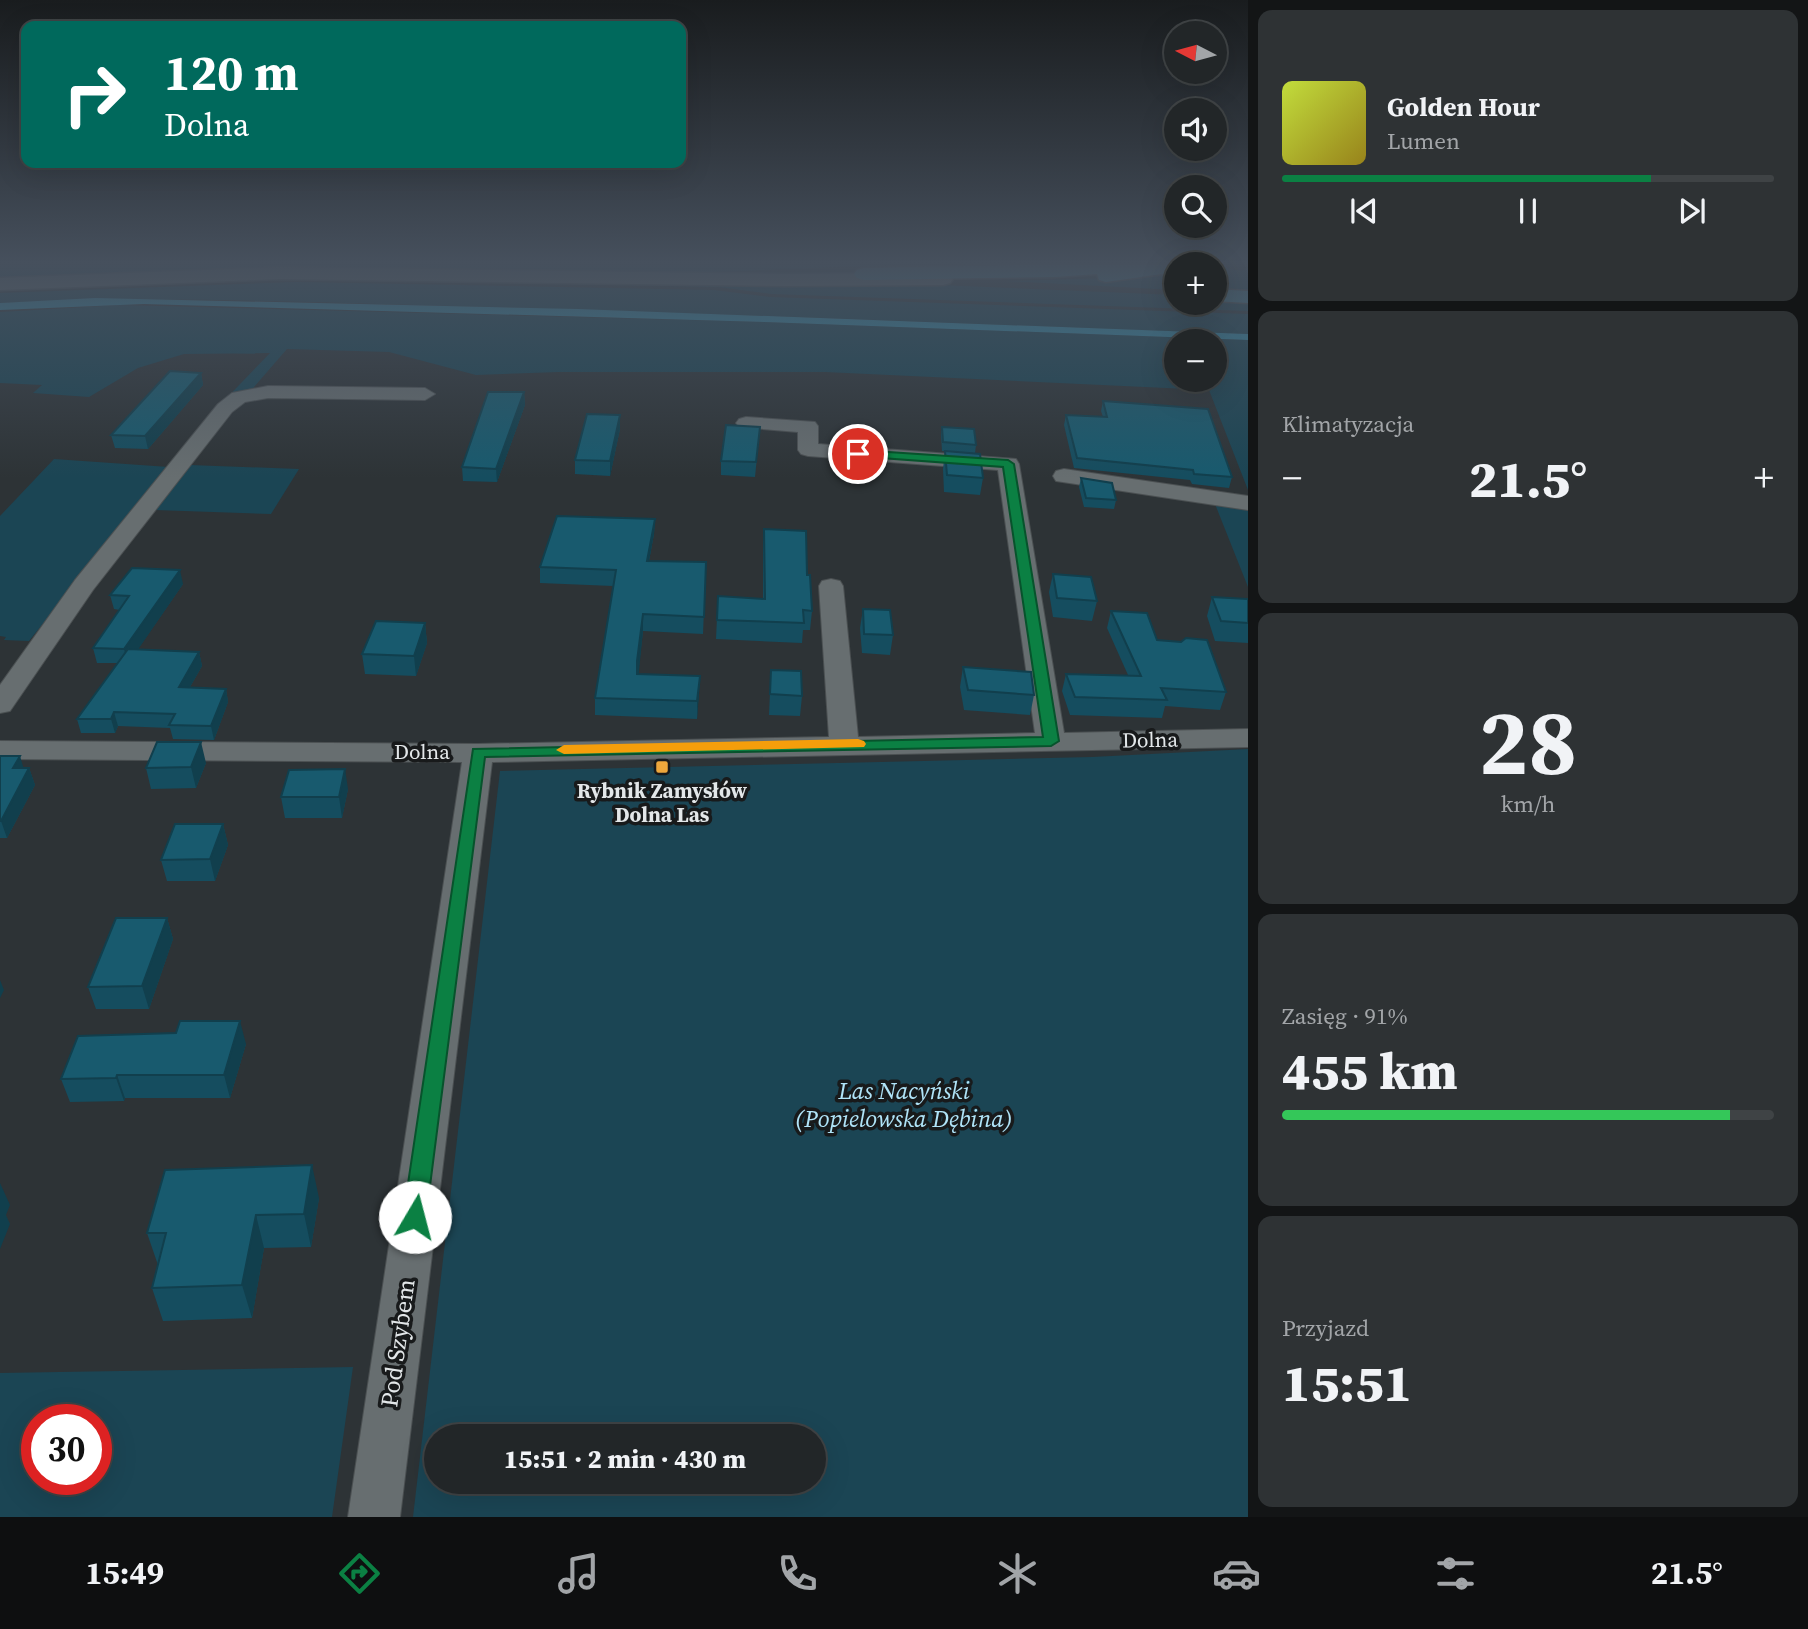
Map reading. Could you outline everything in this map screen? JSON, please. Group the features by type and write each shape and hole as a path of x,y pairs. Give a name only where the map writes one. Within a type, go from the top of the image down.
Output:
{"street":[{"path":"0,705 103,560 225,408 239,397 268,391 425,394"},
{"path":"746,423 808,426 808,450 1008,464 1051,741"},
{"path":"1064,476 1248,503"},
{"path":"831,586 844,745"},
{"name":"Dolna","path":"0,750 478,753 1248,738"},
{"name":"Pod Szybem","path":"374,1517 478,753"}],"green space":[{"path":"0,336 1164,337 1164,388 825,372 559,372 476,375 389,352 287,349 220,426 215,410 270,353 184,354 138,368 89,397 33,393 42,385 0,383"},
{"path":"1227,339 1248,340 1248,490 1210,392 1227,392"},
{"path":"54,459 169,467 29,641 4,640 6,637 0,636 0,516"},
{"path":"190,465 299,469 271,514 155,510"},
{"path":"1215,504 1248,505 1248,587"},
{"name":"Las Nacyński (Popielowska Dębina)","path":"1248,749 1248,1517 413,1517 500,771 1092,757"},
{"path":"353,1367 332,1517 0,1517 0,1373"}],"water":[{"path":"1227,336 1248,336 1248,340 1227,339"}],"building":[{"path":"170,371 201,373 145,436 111,435"},
{"path":"488,392 524,392 496,469 462,467"},
{"path":"1103,401 1208,409 1232,477 1194,474 1193,470 1077,458 1066,415 1107,417"},
{"path":"587,414 620,415 610,461 575,460"},
{"path":"726,425 760,427 756,462 721,461"},
{"path":"942,427 974,429 976,445 943,442"},
{"path":"945,451 980,454 983,478 947,475"},
{"path":"1081,478 1112,483 1116,500 1086,498"},
{"path":"557,516 655,519 647,561 706,562 704,617 643,614 637,661 637,674 700,676 697,701 595,698 616,570 540,567"},
{"path":"764,529 806,531 807,575 810,575 812,611 803,610 804,623 717,620 718,596 765,599"},
{"path":"132,568 180,570 124,649 93,648 129,596 110,595"},
{"path":"1053,574 1091,577 1097,601 1057,598"},
{"path":"1212,597 1248,599 1248,623 1221,621"},
{"path":"863,609 890,610 893,635 864,634"},
{"path":"1111,611 1147,613 1157,640 1207,640 1226,692 1161,688 1167,700 1075,697 1066,674 1141,676"},
{"path":"376,621 425,623 414,656 362,654"},
{"path":"128,649 199,652 179,687 226,689 211,726 169,725 175,714 114,712 111,719 77,719"},
{"path":"963,667 1031,672 1034,695 968,690"},
{"path":"771,670 801,671 802,696 770,694"},
{"path":"157,742 201,742 191,767 146,768"},
{"path":"0,756 20,756 13,768 29,768 1,821 0,821"},
{"path":"345,769 339,797 281,797 289,770"},
{"path":"175,824 223,824 210,859 161,860"},
{"path":"116,918 167,918 142,986 88,987"},
{"path":"180,1021 240,1021 224,1075 117,1075 116,1078 61,1079 78,1036 176,1033"},
{"path":"312,1165 304,1214 256,1215 242,1285 152,1288 166,1233 147,1233 165,1170"}],"slow traffic":[{"path":"564,750 858,744"}],"place":[{"name":"Rybnik Zamysłów Dolna Las","path":"662,767"}],"route":[{"path":"415,1217 478,753 1051,741 1008,464 858,454"}]}
